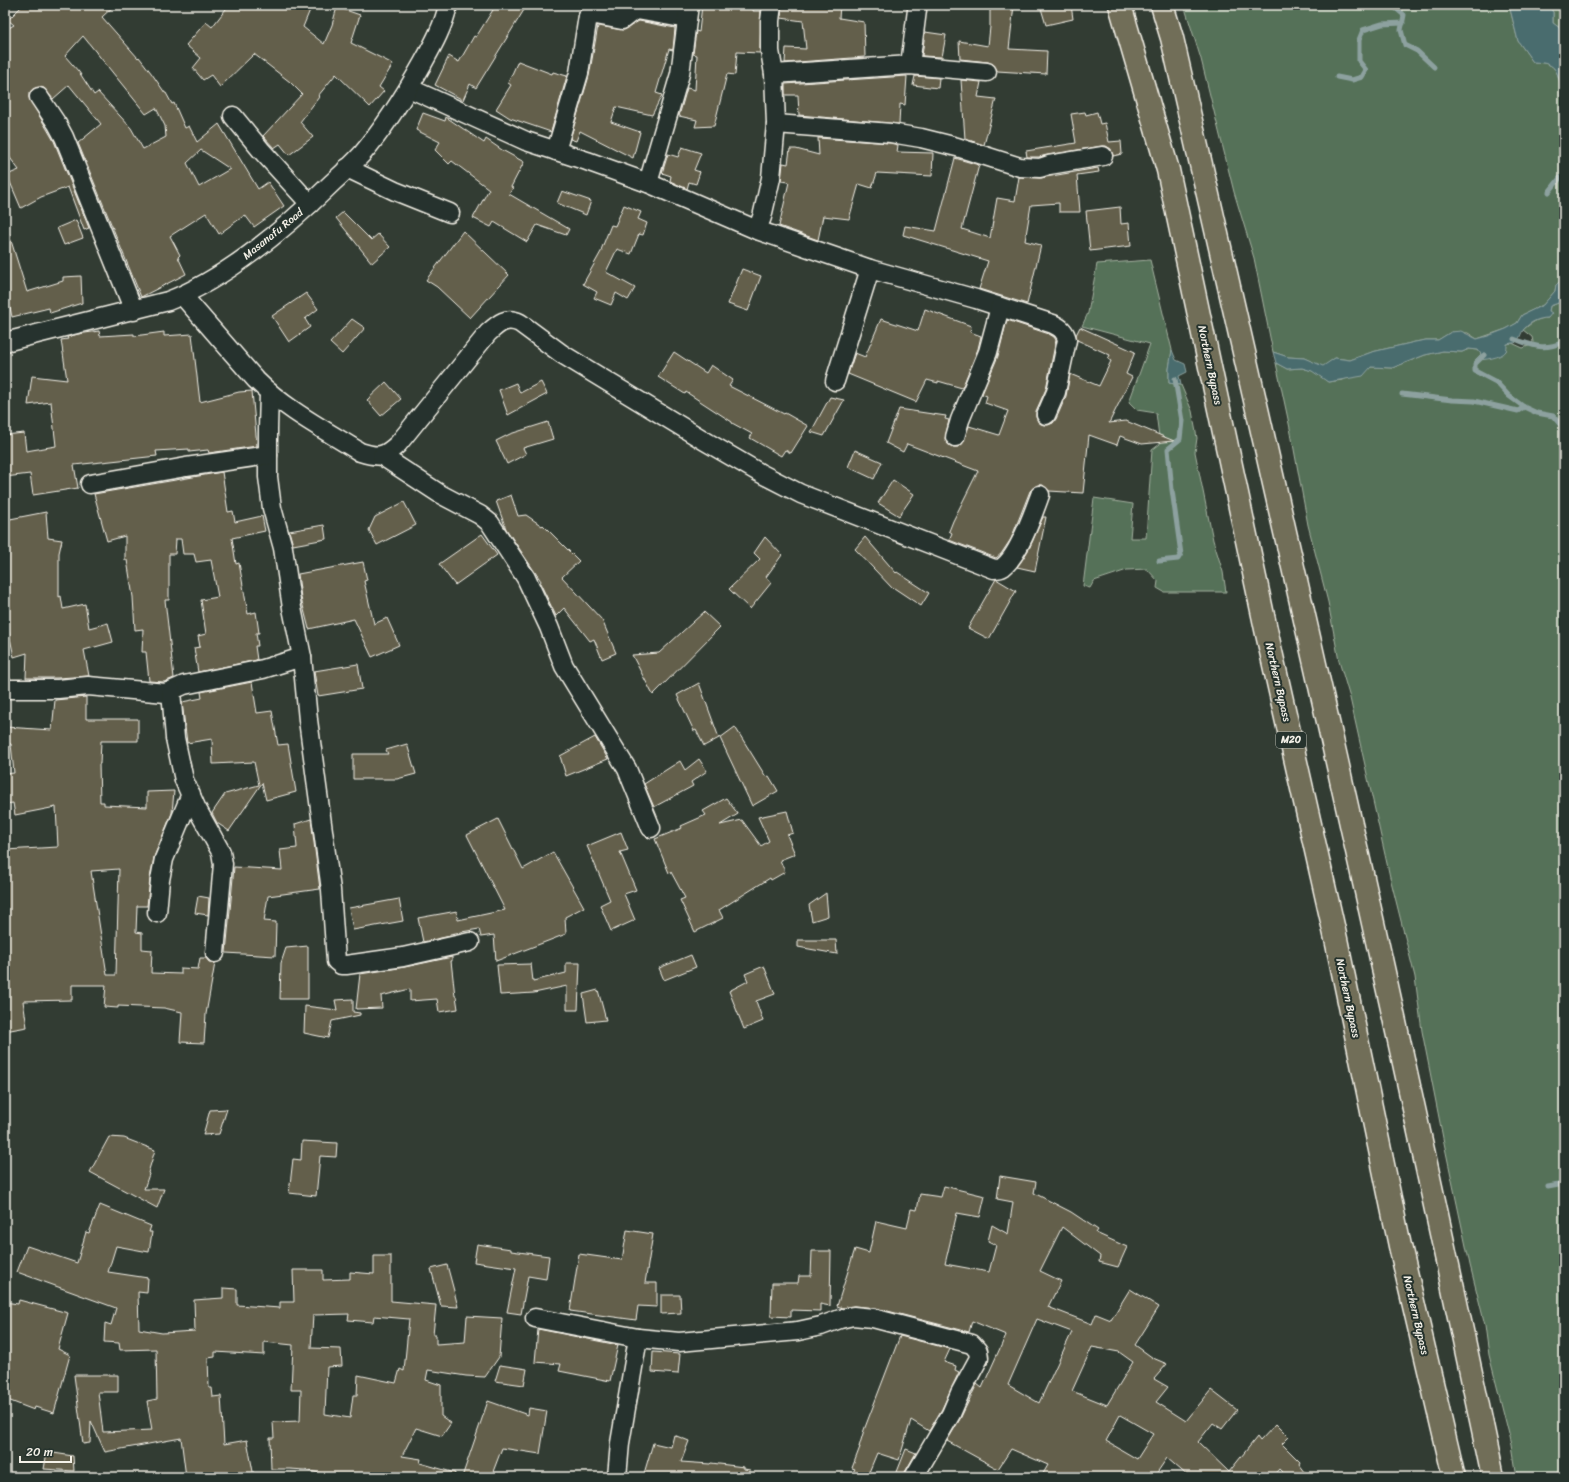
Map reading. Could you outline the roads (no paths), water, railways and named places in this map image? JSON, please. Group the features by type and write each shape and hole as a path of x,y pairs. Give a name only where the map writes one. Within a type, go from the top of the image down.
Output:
{"highway":[{"name":"Northern Bypass","path":"1120,5 1168,170 1267,634 1336,939 1400,1246 1454,1477"},
{"path":"1162,5 1172,38 1303,608 1437,1213 1493,1477"}],"street":[{"name":"Masanafu Road","path":"5,342 134,311 183,296 217,276 266,242 310,204 362,154 386,124 409,88 433,43 446,14 448,5"},
{"path":"758,230 771,178 776,124 774,74 770,51 770,21 772,5"},
{"path":"556,151 579,73 588,16 591,14 622,20 637,10 688,12 680,74 648,183"},
{"path":"910,65 917,10"},
{"path":"774,74 910,65 987,72"},
{"path":"409,88 515,136 648,183 758,230 870,269 976,299 1053,324 1066,333 1067,340 1056,392 1046,415"},
{"path":"39,97 64,137 134,311"},
{"path":"233,116 261,150 310,204"},
{"path":"776,124 892,133 921,138 957,147 1020,167 1040,168 1048,165 1103,156"},
{"path":"347,168 395,191 450,213"},
{"path":"835,381 870,269"},
{"path":"183,296 269,393 360,452 372,456 382,456 390,452 398,444 412,429 488,333 499,322 507,319 520,323 562,354 705,441 794,490 994,569 1001,569 1007,564 1016,549 1040,495"},
{"path":"955,437 960,420 988,352 1000,308"},
{"path":"269,393 268,477 272,508 283,548 292,608 302,657 308,720 331,890 336,961 341,965 346,965 404,957 470,942"},
{"path":"90,484 186,467 268,455"},
{"path":"382,456 440,494 480,515 490,523 526,578 549,626 564,666 626,769 651,828"},
{"path":"5,688 58,689 88,686 166,693 184,684 263,668 302,657"},
{"path":"171,691 178,757 184,780 221,852 223,864 215,953"},
{"path":"157,913 160,880 167,848 190,794"},
{"path":"535,1318 638,1338 679,1342 798,1331 821,1326 853,1316 873,1318 972,1344 978,1351 979,1358 960,1393 951,1414 914,1477"},
{"path":"617,1477 620,1443 638,1338"}],"water":[{"path":"1509,5 1548,5 1553,12 1553,23 1564,31 1564,92 1555,70 1548,64 1533,62 1518,41"},
{"path":"1564,277 1564,301 1550,306 1549,311 1552,313 1548,318 1529,324 1524,329 1517,341 1515,343 1507,344 1506,351 1497,357 1475,360 1481,354 1478,350 1469,349 1462,352 1443,351 1425,355 1392,368 1371,367 1363,376 1328,382 1312,371 1302,368 1287,369 1276,363 1273,352 1288,357 1304,358 1323,366 1335,358 1350,360 1372,352 1415,342 1438,340 1451,332 1461,331 1477,339 1488,336 1517,323 1522,315 1543,305 1555,291 1556,285"},
{"path":"1172,350 1176,360 1185,364 1187,372 1179,376 1181,385 1169,383 1169,369"}],"waterway":[{"path":"1392,5 1404,15 1401,30 1405,45 1417,51 1434,67"},
{"path":"1337,77 1352,80 1362,77 1366,70 1359,61 1359,40 1363,30 1382,24 1403,23"},
{"path":"1549,192 1560,178 1564,177"},
{"path":"1514,339 1544,347 1564,342"},
{"path":"1484,355 1475,364 1475,371 1496,382 1509,396 1524,407 1537,413 1553,416 1560,424"},
{"path":"1159,561 1178,559 1181,554 1168,449 1180,439 1182,421 1175,379"},
{"path":"1402,394 1474,401 1518,411 1524,407"},
{"path":"1548,1187 1564,1184"}]}
